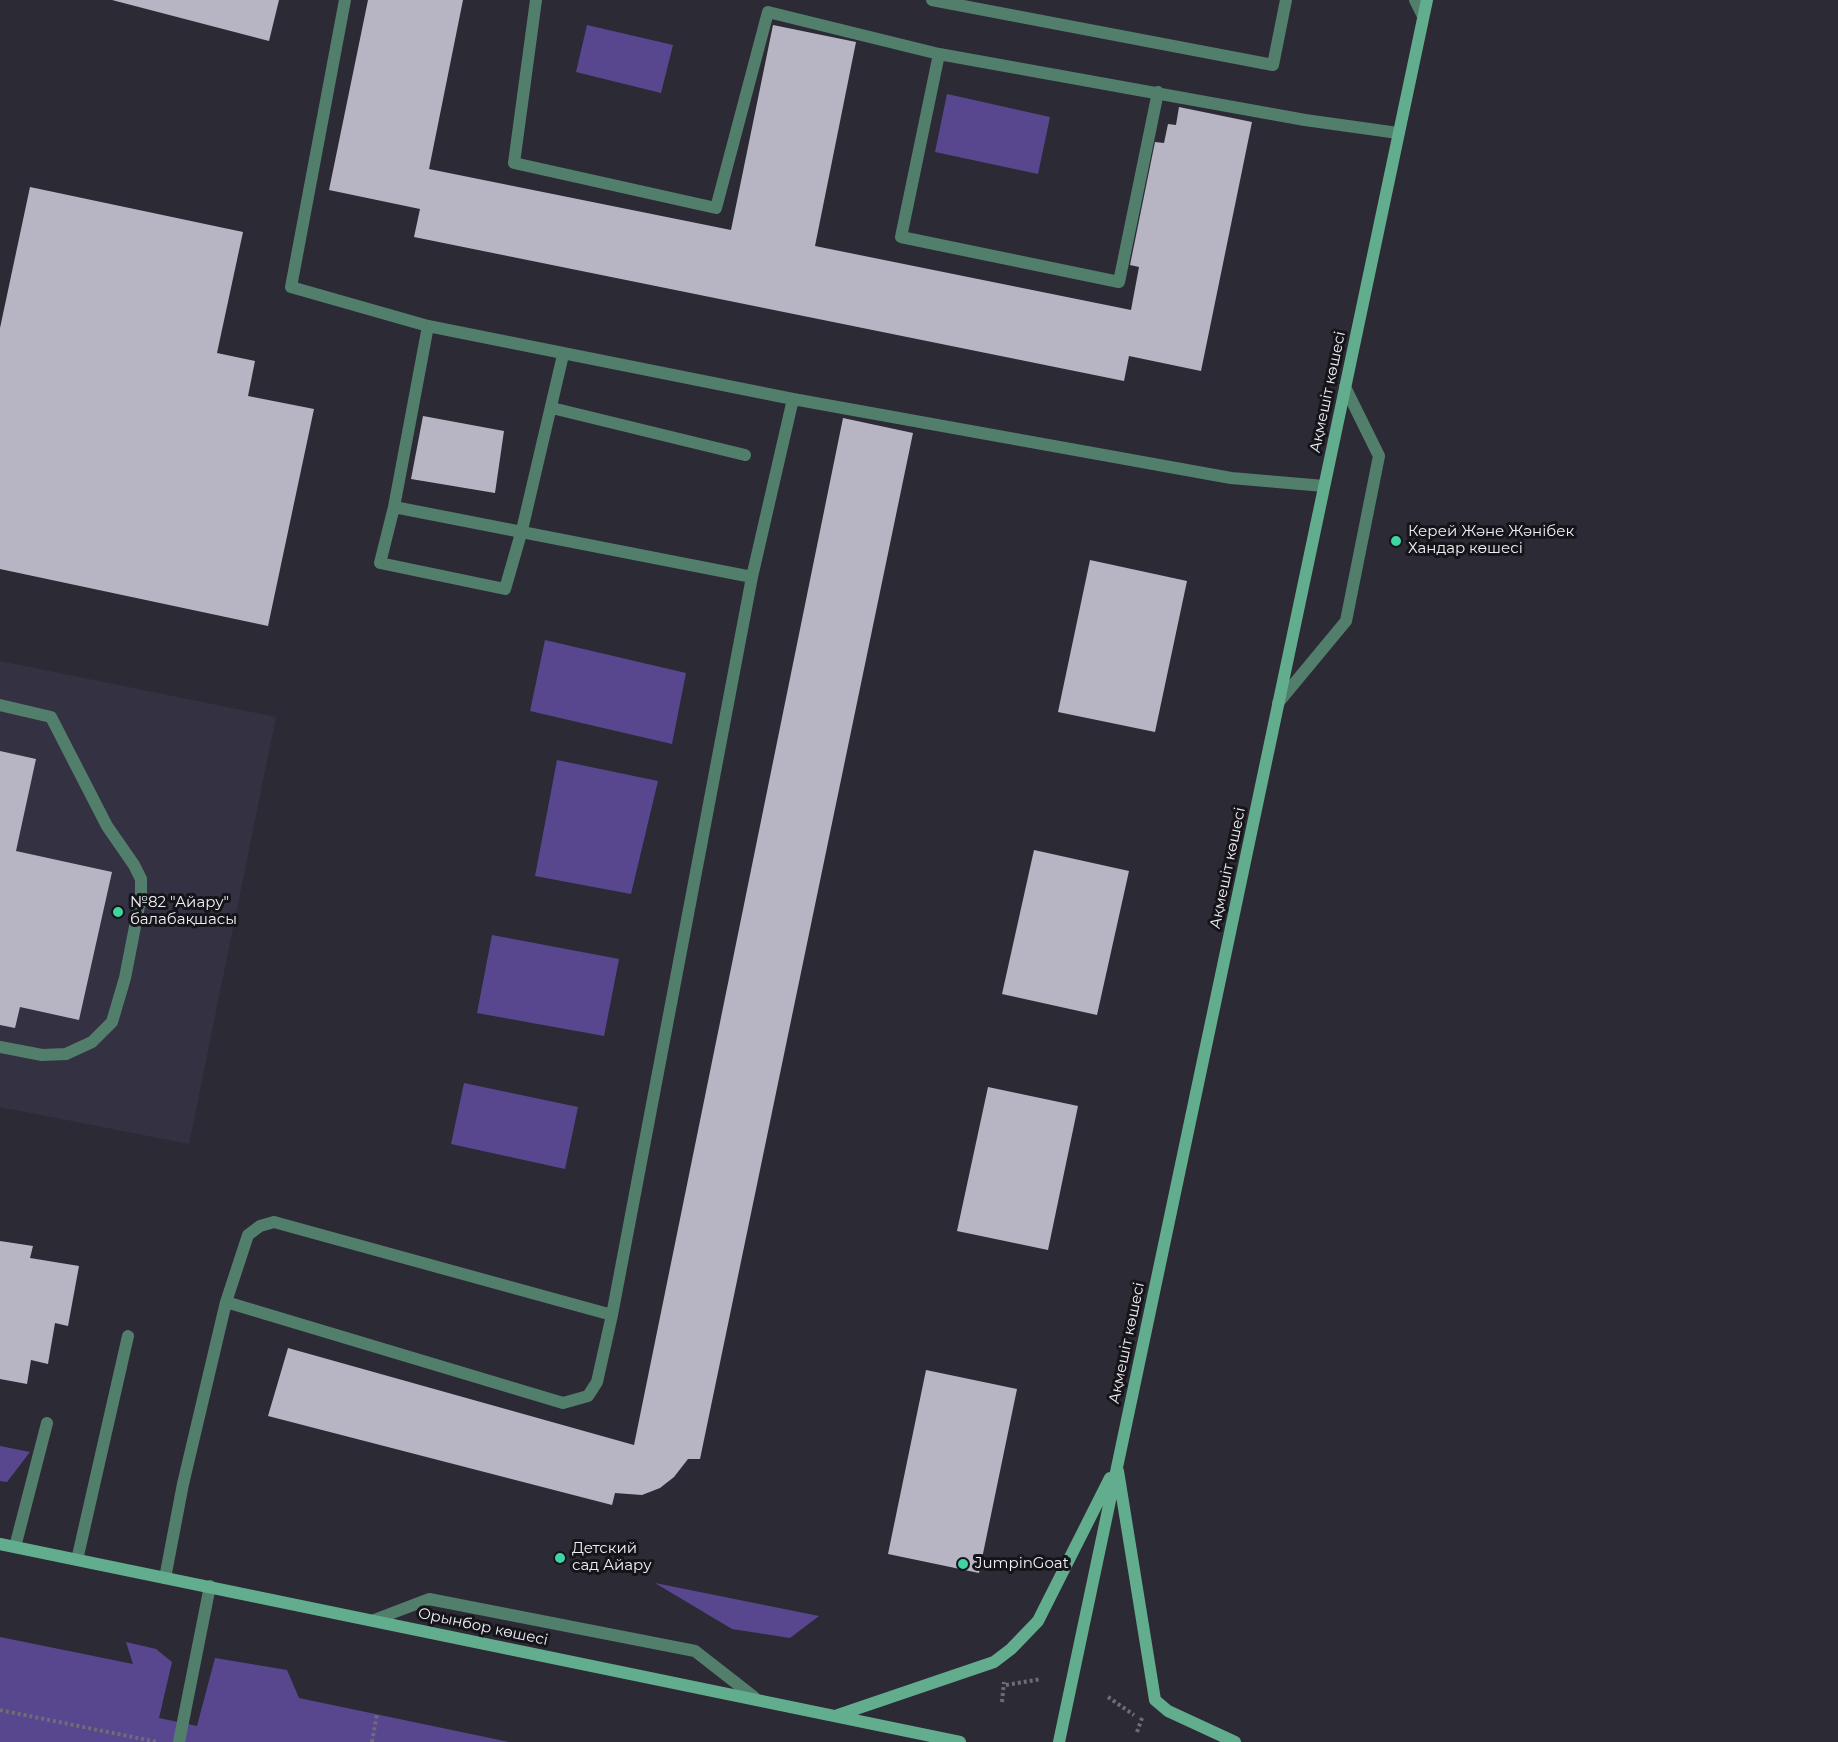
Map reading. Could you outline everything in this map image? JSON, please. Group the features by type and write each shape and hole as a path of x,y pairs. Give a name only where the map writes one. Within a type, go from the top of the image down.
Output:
{"street":[{"name":"Ақмешіт көшесі","path":"1059,1742 1427,0"},
{"path":"838,1715 994,1662 1011,1649 1038,1621 1117,1464"},
{"path":"1117,1464 1155,1700 1168,1712 1236,1742"},
{"name":"Орынбор көшесі","path":"0,1544 753,1697 960,1742"}],"lane":[{"path":"345,0 291,287 428,326 563,355 1231,478 1324,486"},
{"path":"536,0 514,163 716,208 768,12 939,54 1305,120 1398,133"},
{"path":"932,0 1273,65 1286,0"},
{"path":"1415,0 1423,16"},
{"path":"939,54 901,237 1119,282 1158,92"},
{"path":"428,326 394,507 380,563 505,589 522,530 563,355"},
{"path":"1278,703 1346,621 1379,456 1345,387"},
{"path":"226,1302 563,1403 588,1395 597,1382 612,1315 752,577 793,399"},
{"path":"552,408 745,455"},
{"path":"394,507 522,530 752,577"},
{"path":"0,705 51,717 107,826 141,879 141,896 127,968 112,1022 92,1042 66,1054 42,1055 0,1047"},
{"path":"165,1578 183,1484 226,1302 248,1235 260,1226 274,1222 612,1315"},
{"path":"78,1560 128,1336"},
{"path":"15,1547 47,1423"},
{"path":"179,1742 210,1586"},
{"path":"374,1620 429,1599 695,1651 753,1697"}],"path":[{"path":"1002,1702 1005,1676"},
{"path":"1004,1685 1041,1679"},
{"path":"1107,1697 1142,1719"},
{"path":"0,1710 161,1742"},
{"path":"372,1742 377,1714"}],"shaded area":[{"path":"587,25 673,45 661,93 576,72"},
{"path":"947,94 1050,117 1038,174 935,152"},
{"path":"545,640 686,673 672,744 530,711"},
{"name":"№82 \"Айару\" балабақшасы","path":"0,661 276,717 189,1144 0,1107"},
{"path":"557,760 658,781 631,894 535,876"},
{"path":"492,935 619,959 604,1036 477,1013"},
{"path":"464,1083 578,1107 565,1169 451,1144"},
{"path":"0,1446 30,1452 7,1482 0,1481"},
{"path":"655,1583 819,1616 790,1638 732,1629"},
{"path":"0,1637 133,1664 126,1642 156,1649 172,1662 159,1718 197,1726 215,1658 287,1670 299,1698 509,1742 0,1742"}],"building":[{"path":"112,0 279,0 269,41"},
{"path":"368,0 463,0 429,169 731,230 773,25 856,42 815,246 1131,310 1139,267 1130,265 1155,142 1164,143 1168,124 1176,125 1179,107 1252,122 1201,371 1129,356 1124,381 414,237 420,209 329,190"},
{"path":"30,187 243,232 217,353 255,361 248,396 314,409 268,626 0,569 0,328"},
{"path":"423,416 504,431 495,493 411,479"},
{"path":"843,418 913,433 700,1459 688,1459 674,1477 660,1488 642,1495 615,1493 612,1505 268,1416 288,1348 634,1445"},
{"path":"1090,560 1187,581 1155,732 1058,712"},
{"path":"0,751 36,759 16,851 112,872 79,1020 20,1007 15,1028 0,1025"},
{"path":"1034,850 1129,871 1097,1015 1002,994"},
{"path":"988,1087 1078,1106 1048,1250 957,1231"},
{"path":"0,1241 33,1246 30,1258 79,1266 68,1326 55,1323 48,1364 31,1360 27,1384 0,1379"},
{"path":"926,1370 1017,1389 979,1573 888,1554"}],"place":[{"name":"Керей Және Жәнібек Хандар көшесі","path":"1396,541"},
{"name":"№82 \"Айару\" балабақшасы","path":"118,912"},
{"name":"Детский сад Айару","path":"560,1558"},
{"name":"JumpinGoat","path":"963,1564"}]}
